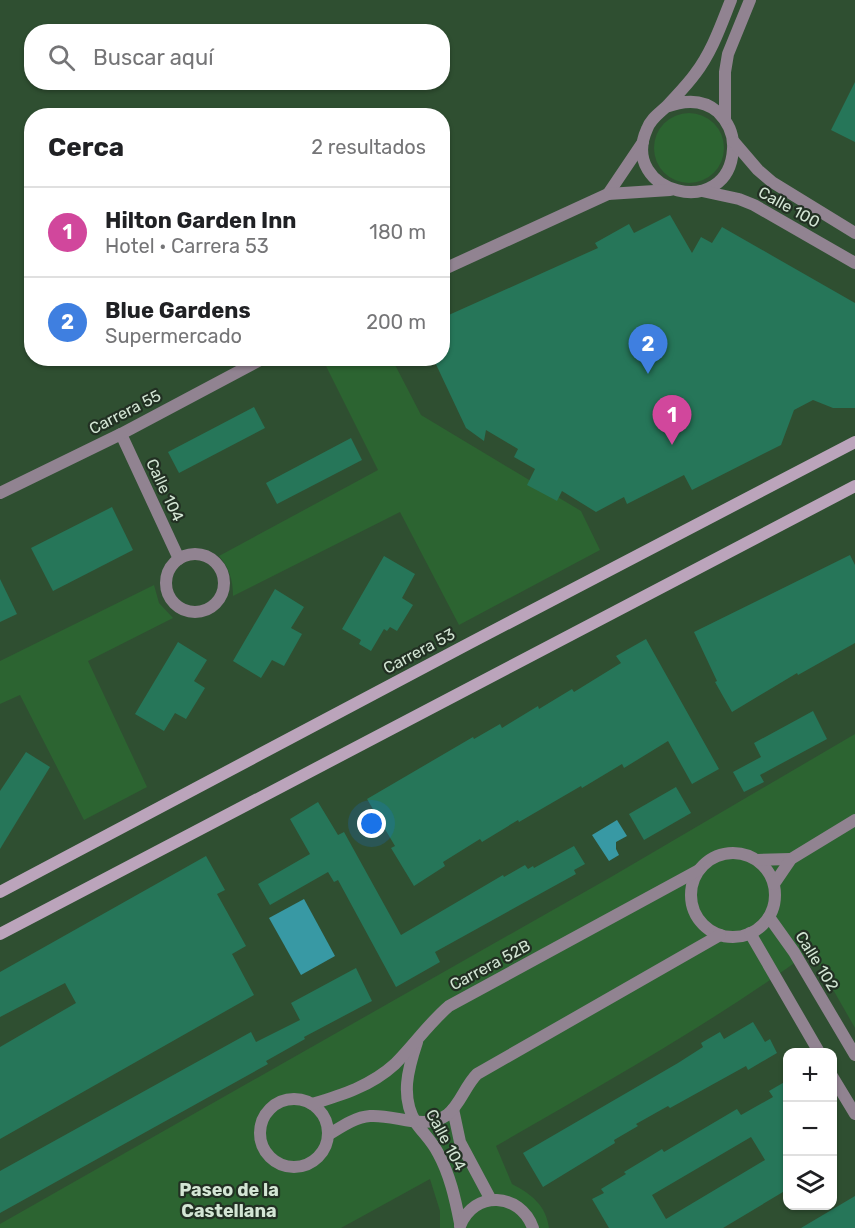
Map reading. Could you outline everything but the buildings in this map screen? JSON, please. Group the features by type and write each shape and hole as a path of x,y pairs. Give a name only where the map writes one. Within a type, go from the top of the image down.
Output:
{"main road":[{"name":"Carrera 53","path":"0,892 457,649 855,442"},
{"path":"0,934 855,486"}],"street":[{"path":"608,194 643,142 647,128 655,116 696,73 705,59 731,0"},
{"path":"725,119 725,72 728,54 750,0"},
{"path":"450,266 608,194 671,190 686,193 702,191 716,184 727,172 733,158 734,142 725,119 716,110 691,101 678,102 666,107"},
{"path":"643,142 644,157 649,171 658,182 671,190"},
{"name":"Calle 100","path":"734,142 758,170 772,182 855,233"},
{"name":"Calle 100","path":"702,191 740,199 754,205 855,263"},
{"name":"Carrera 55","path":"0,493 121,434 249,366"},
{"name":"Calle 104","path":"121,434 179,559"},
{"path":"190,554 201,554 220,567 224,578 224,589 212,608 201,612 189,612 179,608 171,600 166,589 166,578 171,567 179,559 190,554"},
{"path":"774,884 791,859 855,820"},
{"path":"732,852 746,854 757,860 765,867 774,884 775,901 769,917 761,927 750,933 730,937 720,935 704,924 693,908 692,889 699,870 719,855 732,852"},
{"path":"757,860 791,859"},
{"name":"Carrera 52B","path":"328,1134 326,1144 317,1159 300,1167 281,1166 273,1161 262,1146 260,1127 268,1110 284,1101 294,1099 312,1104 357,1089 378,1077 394,1064 433,1020 449,1006 699,870"},
{"name":"Calle 102","path":"769,917 794,952 855,1055"},
{"path":"750,933 816,1048"},
{"path":"312,1104 324,1117 328,1134 356,1119 368,1116 385,1116 416,1122 438,1119 453,1109 469,1082 477,1074 720,935"},
{"name":"Calle 104","path":"418,1038 407,1078 407,1093 416,1122 430,1139 448,1175 460,1226"},
{"path":"837,1084 855,1114"},
{"name":"Calle 104","path":"453,1109 460,1142 491,1200 478,1204 468,1212 460,1226"},
{"path":"491,1200 513,1203 523,1210 533,1228"}],"green space":[{"path":"689,113 702,116 714,123 721,135 724,148 721,161 714,173 702,180 689,183 676,180 664,173 657,161 654,148 657,135 664,123 676,116"},
{"path":"326,366 396,366 421,415 581,511 600,550 459,625 400,512 233,596 230,574 219,556 378,470"},
{"path":"154,585 159,603 173,618 88,661 147,787 84,820 20,695 0,704 0,661"},
{"path":"855,734 855,1028 811,951 735,1004 496,1146 512,1184 536,1201 545,1213 549,1228 440,1228 440,1211 430,1179 341,1228 0,1228 0,1224 611,877"}],"water":[{"path":"617,820 627,836 616,842 619,855 609,861 592,835"},
{"path":"304,899 335,956 301,975 269,918"}],"place":[{"name":"Blue Gardens","path":"648,374"},
{"name":"Hilton Garden Inn","path":"672,445"}],"district":[{"name":"Paseo de la Castellana","path":"229,1200"}]}
